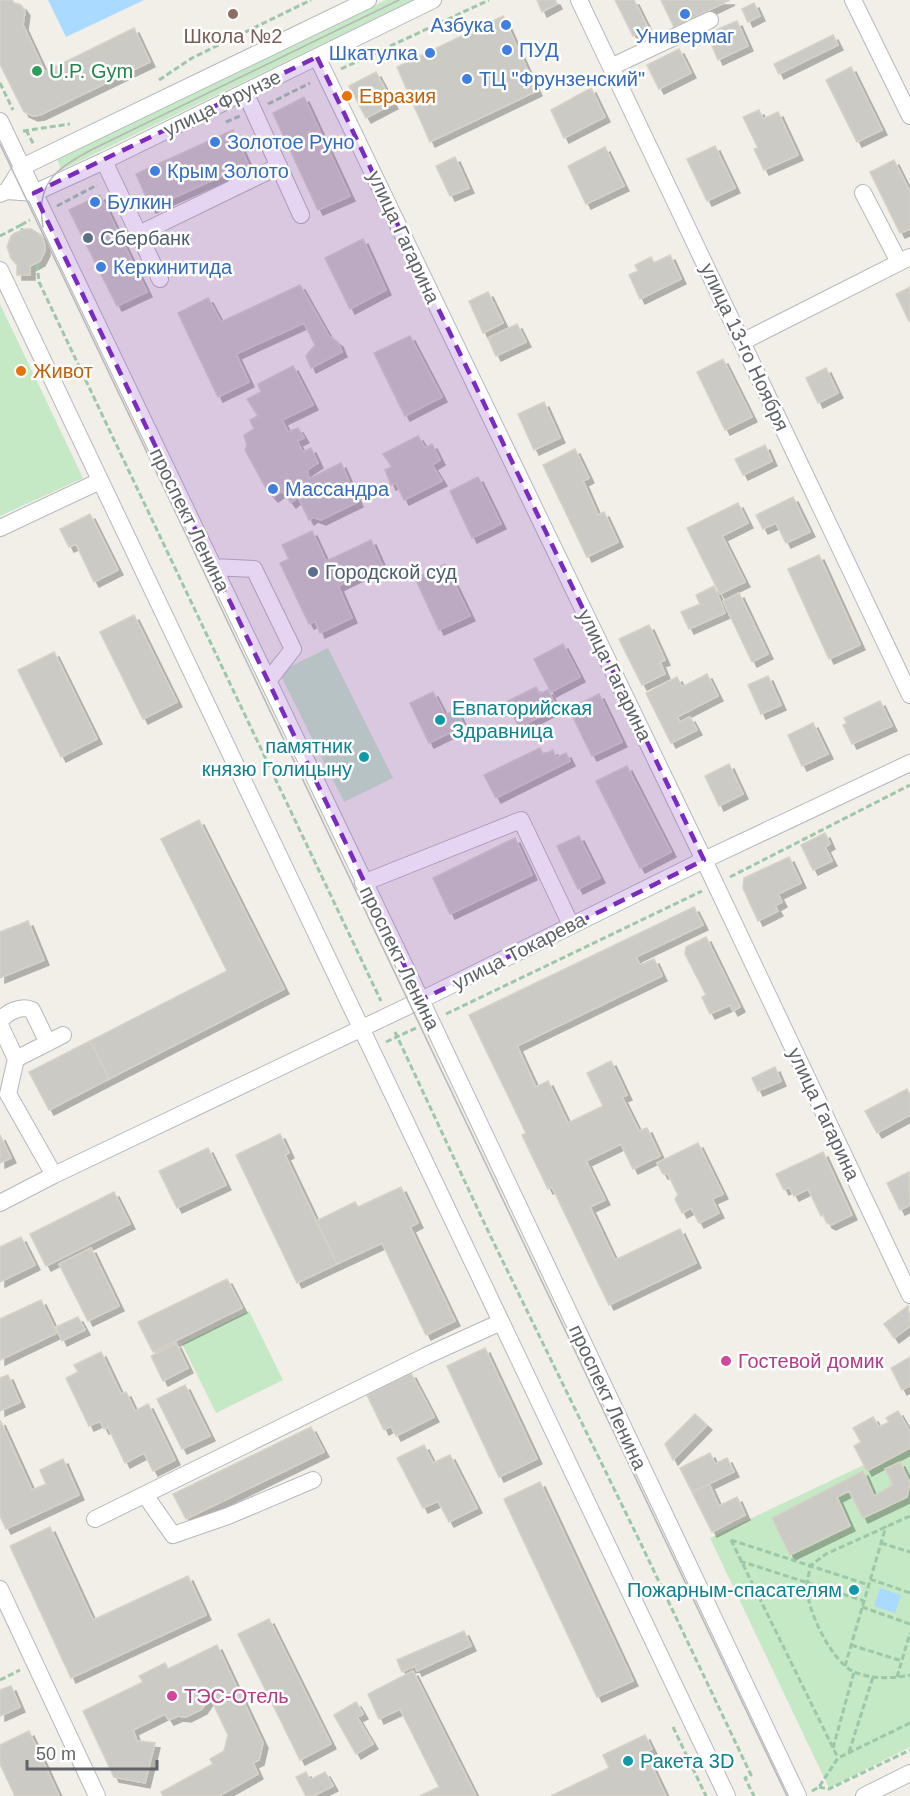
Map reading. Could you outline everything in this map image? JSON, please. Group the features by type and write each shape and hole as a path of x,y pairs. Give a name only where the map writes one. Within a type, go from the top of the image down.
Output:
{"street":[{"name":"улица Фрунзе","path":"3,193 22,167 368,0"},
{"name":"улица Фрунзе","path":"3,193 34,193 433,0"},
{"name":"улица 13-го Ноября","path":"579,0 910,695"},
{"path":"853,0 910,116"},
{"path":"611,67 710,20"},
{"name":"улица Гагарина","path":"317,57 716,884 910,1295"},
{"path":"245,92 301,215"},
{"name":"проспект Ленина","path":"3,128 363,883 804,1794"},
{"path":"104,161 160,279"},
{"path":"139,234 279,166"},
{"path":"742,342 904,260 863,193"},
{"path":"0,270 727,1796"},
{"path":"0,528 100,481"},
{"path":"213,567 254,569 293,649 268,681"},
{"name":"улица Токарева","path":"0,1203 54,1175 362,1029 704,860 910,763"},
{"path":"363,883 521,820 571,925"},
{"path":"0,1021 22,1007 28,1008 55,1039 16,1059"},
{"path":"0,1025 16,1059 8,1094"},
{"path":"0,1077 54,1175"},
{"path":"95,1519 426,1356 501,1322"},
{"path":"145,1494 173,1535 228,1516 312,1480"},
{"path":"0,1589 98,1796"},
{"path":"864,1796 910,1773"}],"path":[{"path":"155,84 192,58 311,0"},
{"path":"3,128 71,124"},
{"path":"0,236 21,225 22,230"},
{"path":"370,1049 716,884 910,785"},
{"path":"910,1516 826,1554 811,1565 807,1582 808,1598 820,1629 845,1666 854,1672 873,1677 910,1675"},
{"path":"845,1666 886,1526"},
{"path":"838,1758 731,1540 869,1585"},
{"path":"881,1543 910,1552"},
{"path":"740,1561 864,1601"},
{"path":"870,1579 910,1593"},
{"path":"862,1607 910,1624"},
{"path":"897,1677 910,1633"},
{"path":"851,1646 902,1661"},
{"path":"0,1680 35,1663"},
{"path":"833,1750 854,1672"},
{"path":"849,1752 873,1677"},
{"path":"804,1794 819,1787 838,1758 910,1723"},
{"path":"673,1726 706,1796"},
{"path":"819,1787 829,1789 910,1750"}],"highlighted area":[{"path":"317,57 704,860 421,1000 34,193"}],"green space":[{"path":"386,0 413,0 61,170 57,159"},
{"path":"0,304 83,478 0,516"},
{"path":"328,648 393,778 344,802 279,672"},
{"path":"249,1311 283,1380 216,1413 182,1344"},
{"path":"910,1443 910,1747 829,1788 710,1538"}],"water":[{"path":"48,0 144,0 66,37"},
{"path":"880,1588 901,1595 895,1613 874,1606"}],"building":[{"path":"0,0 12,0 21,5 25,11 23,25 45,72 134,28 150,62 40,115 33,116 24,112 0,64"},
{"path":"537,0 555,0 557,4 542,12"},
{"path":"615,0 634,0 648,28 633,36"},
{"name":"Универмаг","path":"661,0 730,0 674,27"},
{"path":"754,3 760,16 748,22 742,9"},
{"name":"ТЦ \"Фрунзенский\"","path":"503,16 537,91 430,142 397,67"},
{"path":"737,21 748,46 718,60 707,34"},
{"path":"833,35 838,45 779,74 774,64"},
{"path":"679,49 691,73 659,89 647,65"},
{"path":"851,67 882,130 857,142 826,80"},
{"path":"376,72 393,104 366,118 349,86"},
{"path":"591,88 605,117 564,138 551,110"},
{"path":"304,97 350,196 318,210 273,113"},
{"path":"759,110 763,119 778,112 798,155 764,170 754,149 758,148 743,117"},
{"path":"233,130 248,164 151,208 136,174"},
{"path":"715,146 735,188 707,201 687,159"},
{"path":"605,147 624,186 586,204 568,166"},
{"path":"455,157 469,188 450,196 436,166"},
{"path":"894,160 910,192 910,229 900,233 870,172"},
{"path":"100,195 147,292 117,306 69,210"},
{"path":"31,229 41,235 45,251 40,261 30,266 30,275 17,275 17,265 11,258 7,247 11,236"},
{"path":"363,239 386,290 350,309 325,258"},
{"path":"670,255 681,279 640,299 629,275 638,271 635,265 651,257 654,263"},
{"path":"300,285 329,336 338,342 342,352 311,368 306,356 315,345 304,323 236,354 249,382 218,397 178,313 208,298 221,322"},
{"path":"910,287 910,321 909,321 896,294"},
{"path":"488,292 503,323 483,333 469,301"},
{"path":"517,324 526,342 496,356 488,338"},
{"path":"410,336 442,397 405,416 374,353"},
{"path":"723,359 752,417 725,430 697,372"},
{"path":"293,366 313,405 282,420 288,432 298,428 304,438 297,441 303,452 311,448 318,463 307,470 309,479 341,463 358,502 321,520 313,517 309,520 298,497 291,503 282,491 273,497 245,450 247,445 244,435 254,429 250,420 258,416 247,399 261,392 258,384"},
{"path":"826,368 838,393 818,403 806,378"},
{"path":"544,402 560,438 534,450 518,414"},
{"path":"418,436 425,448 432,444 440,460 432,465 442,481 404,500 396,483 391,485 385,470 392,467 383,454"},
{"path":"765,445 772,461 743,475 735,459"},
{"path":"575,449 589,478 583,481 598,515 604,512 618,542 587,557 543,465"},
{"path":"478,477 501,524 472,538 450,491"},
{"path":"793,497 810,532 786,543 776,523 763,529 756,515"},
{"path":"738,503 748,523 722,536 745,582 720,594 687,528"},
{"path":"90,514 118,570 94,582 76,544 69,547 60,529"},
{"name":"Городской суд","path":"312,531 326,561 335,557 346,582 338,586 352,618 320,633 315,621 309,624 280,563 289,559 282,545"},
{"path":"371,540 382,565 346,582 335,557"},
{"path":"819,555 860,645 829,659 788,569"},
{"path":"445,564 470,616 439,630 415,578"},
{"path":"714,586 725,613 689,629 681,612 700,604 696,595"},
{"path":"739,593 768,654 752,662 723,601"},
{"path":"134,615 177,702 143,719 100,632"},
{"path":"649,625 665,660 660,662 665,674 642,685 619,639"},
{"path":"563,644 580,677 551,692 534,659"},
{"path":"54,652 97,739 61,757 18,670"},
{"path":"707,674 718,696 677,717 680,722 690,717 697,730 671,743 646,693 677,677 682,687"},
{"path":"768,676 781,705 761,714 748,685"},
{"path":"536,687 540,694 548,690 557,708 519,727 506,702"},
{"name":"Евпаторийская Здравница","path":"433,692 445,715 456,710 464,726 429,743 410,703"},
{"path":"599,694 622,742 592,756 569,709"},
{"path":"880,701 892,726 852,744 843,725 847,723 844,718"},
{"path":"813,723 828,754 802,766 788,735"},
{"path":"540,748 543,755 553,750 556,758 566,753 570,761 496,798 484,775"},
{"path":"729,764 743,794 719,806 705,776"},
{"path":"627,766 671,852 640,868 596,781"},
{"path":"199,820 284,989 109,1079 90,1041 227,971 161,839"},
{"path":"825,833 830,844 825,847 832,861 813,870 801,845"},
{"path":"579,836 600,878 578,889 557,846"},
{"path":"515,838 532,875 450,914 433,878"},
{"path":"789,857 801,883 778,894 782,902 775,906 778,911 758,921 743,888 744,878"},
{"path":"694,907 703,925 636,957 640,965 654,959 662,976 517,1046 536,1087 548,1081 568,1123 603,1106 587,1073 611,1061 627,1095 622,1097 639,1131 647,1128 660,1156 633,1169 621,1144 586,1161 605,1200 590,1207 615,1260 680,1229 696,1263 609,1305 552,1187 548,1189 522,1135 526,1133 469,1015"},
{"path":"28,921 44,960 0,978 0,932"},
{"path":"706,937 740,1007 733,1011 730,1005 710,1014 702,997 706,995 685,954 686,947"},
{"path":"90,1041 109,1079 49,1110 29,1072"},
{"path":"775,1067 781,1081 758,1091 752,1078"},
{"path":"907,1089 910,1095 910,1115 877,1133 865,1111"},
{"path":"280,1134 289,1153 285,1155 337,1264 297,1283 236,1155"},
{"path":"0,1135 11,1158 0,1163"},
{"path":"698,1143 723,1194 712,1199 719,1213 699,1223 691,1208 682,1213 675,1199 678,1195 668,1174 663,1174 657,1163"},
{"path":"208,1148 226,1185 177,1208 159,1171"},
{"path":"823,1152 852,1215 831,1225 827,1223 823,1214 821,1216 808,1189 794,1196 789,1187 784,1190 776,1174"},
{"path":"909,1172 910,1205 900,1210 887,1183"},
{"path":"401,1187 418,1223 410,1227 455,1321 426,1335 382,1243 337,1264 316,1221 355,1202 358,1207"},
{"path":"114,1192 130,1224 46,1266 30,1234"},
{"path":"21,1237 35,1265 0,1282 0,1247"},
{"path":"91,1248 119,1306 88,1321 59,1264"},
{"path":"227,1279 242,1308 153,1352 138,1322"},
{"path":"41,1300 57,1333 0,1360 0,1319"},
{"path":"908,1306 910,1326 894,1338 884,1324"},
{"path":"78,1317 85,1330 62,1341 56,1327"},
{"path":"176,1343 188,1368 163,1381 151,1356"},
{"path":"485,1348 537,1459 499,1477 447,1366"},
{"path":"101,1352 121,1394 126,1392 135,1411 148,1404 175,1460 153,1471 144,1453 125,1463 108,1427 104,1429 100,1421 89,1426 66,1378 78,1372 74,1365"},
{"path":"910,1357 910,1385 902,1390 891,1368"},
{"path":"411,1373 434,1417 396,1436 391,1426 384,1430 367,1395"},
{"path":"8,1375 20,1402 0,1411 0,1378"},
{"path":"185,1385 210,1436 182,1449 157,1399"},
{"path":"898,1411 910,1432 910,1448 867,1471 854,1446 861,1442 853,1428 873,1417 879,1427 889,1422 886,1418"},
{"path":"695,1414 707,1425 673,1460 665,1444"},
{"path":"0,1420 32,1490 46,1484 40,1470 63,1459 79,1495 6,1529 0,1516"},
{"path":"311,1427 324,1452 186,1519 173,1494"},
{"path":"424,1445 433,1463 450,1455 477,1508 449,1522 438,1501 423,1508 397,1458"},
{"path":"710,1453 715,1464 727,1458 734,1472 692,1492 680,1468"},
{"path":"900,1462 910,1483 907,1497 863,1518 849,1491 837,1497 850,1526 790,1555 772,1518 863,1471 874,1496 893,1485 885,1469"},
{"path":"540,1482 633,1681 597,1697 504,1499"},
{"path":"709,1484 719,1506 737,1497 745,1515 712,1532 692,1492"},
{"path":"50,1527 93,1620 188,1576 206,1615 71,1678 10,1546"},
{"path":"269,1619 331,1744 300,1760 238,1634"},
{"path":"464,1631 471,1646 417,1671 415,1666 402,1672 397,1660"},
{"path":"217,1645 263,1743 259,1760 253,1763 258,1774 219,1796 163,1796 161,1792 213,1764 210,1759 224,1751 228,1735 210,1697 202,1709 186,1717 178,1716 169,1720 165,1714 133,1730 137,1741 155,1743 145,1783 114,1777 83,1711 143,1682 139,1676 165,1663 168,1669"},
{"path":"413,1671 476,1796 420,1796 439,1787 400,1709 379,1719 368,1694"},
{"path":"11,1686 20,1707 0,1716 0,1690"},
{"path":"356,1702 363,1714 357,1717 373,1744 356,1754 334,1715"},
{"path":"29,1731 59,1796 15,1796 0,1764 0,1745"},
{"name":"Ракета 3D","path":"645,1735 652,1749 645,1752 666,1796 551,1796 609,1768 603,1755"},
{"path":"306,1772 310,1780 325,1772 333,1786 313,1796 306,1796 296,1777"}],"tram line":[{"path":"43,227 41,212 45,188 58,171 68,164 91,150 399,0"},
{"path":"0,144 787,1796"}],"place":[{"name":"Школа №2","path":"233,14"},
{"name":"Универмаг","path":"685,14"},
{"name":"Азбука","path":"506,25"},
{"name":"ПУД","path":"507,50"},
{"name":"Шкатулка","path":"430,53"},
{"name":"U.P. Gym","path":"37,71"},
{"name":"ТЦ \"Фрунзенский\"","path":"467,79"},
{"name":"Евразия","path":"347,96"},
{"name":"Золотое Руно","path":"215,142"},
{"name":"Крым Золото","path":"155,171"},
{"name":"Булкин","path":"95,202"},
{"name":"Сбербанк","path":"88,238"},
{"name":"Керкинитида","path":"101,267"},
{"name":"Живот","path":"21,371"},
{"name":"Массандра","path":"273,489"},
{"name":"Городской суд","path":"313,572"},
{"name":"Евпаторийская Здравница","path":"440,720"},
{"name":"памятник князю Голицыну","path":"364,757"},
{"name":"Гостевой домик","path":"726,1361"},
{"name":"Пожарным-спасателям","path":"854,1590"},
{"name":"ТЭС-Отель","path":"172,1696"},
{"name":"Ракета 3D","path":"628,1761"}]}
